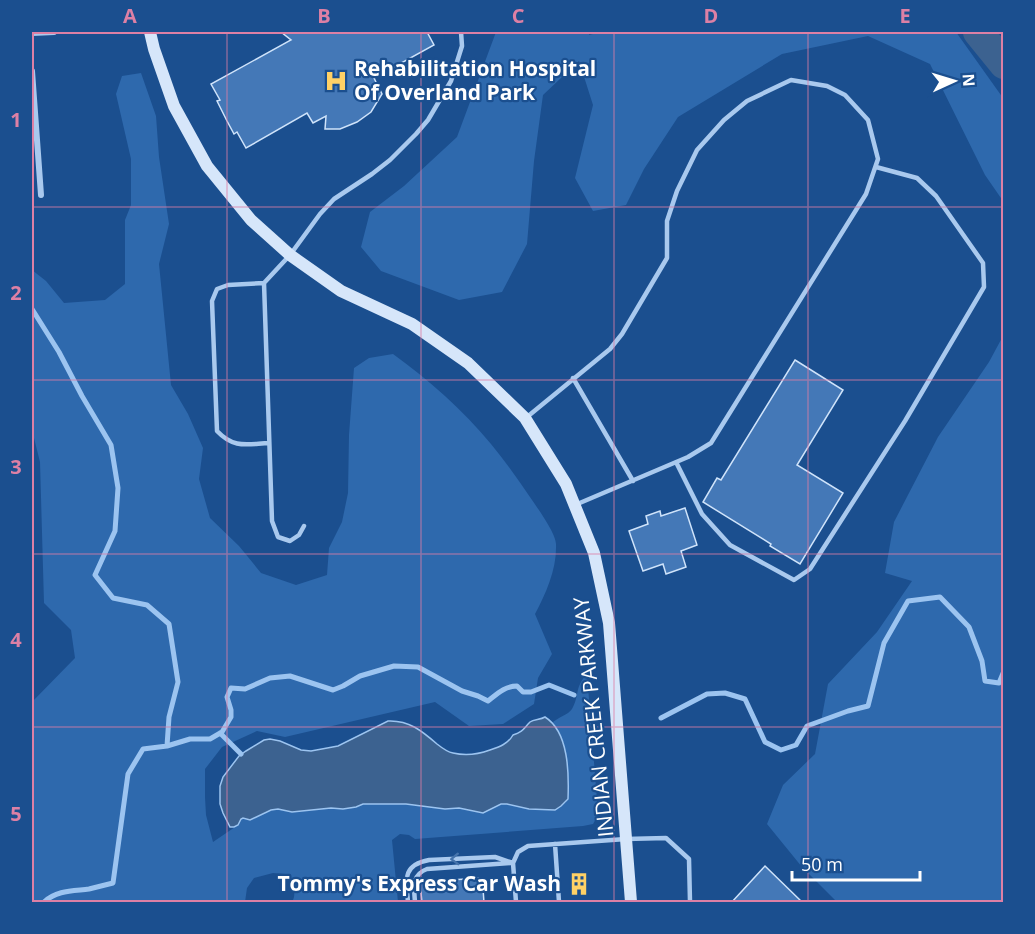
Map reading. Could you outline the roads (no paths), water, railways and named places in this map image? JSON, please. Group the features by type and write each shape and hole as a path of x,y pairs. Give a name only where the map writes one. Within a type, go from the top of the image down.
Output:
{"street":[{"path":"32,33 54,32"},
{"name":"INDIAN CREEK PARKWAY","path":"150,32 174,106 207,166 251,220 290,255 342,291 412,324 468,363 525,418 566,484 594,553 609,623 631,903"},
{"path":"32,71 41,195"}],"lane":[{"path":"304,526 299,535 290,541 278,537 272,521 264,284 334,199 390,160 428,120 451,81 462,46 461,32"},
{"path":"525,418 610,349 621,334 667,258 667,221 677,191 697,150 724,120 747,101 791,80 827,86 845,95 868,120 878,159 866,194 711,443 688,457 574,505"},
{"path":"676,462 702,514 730,545 794,580 810,569 905,421 984,287 982,263 936,196 916,178 876,166"},
{"path":"264,284 228,285 217,289 212,301 217,431 226,441 240,444 269,443"},
{"path":"573,378 633,481"},
{"path":"516,903 513,863 518,852 528,846 666,838 689,859 690,903"},
{"path":"555,844 559,903"},
{"path":"408,903 406,877 414,864 420,861 495,857 513,863"},
{"path":"416,903 415,877 421,871 513,863"}],"waterway":[{"path":"978,32 1004,64"},
{"path":"32,309 111,445 118,488 115,531 95,575 113,598 147,605 169,624 178,682 169,717 167,746"},
{"path":"661,718 707,694 725,693 745,699 765,742 781,750 796,745 807,726 868,706 884,643 908,601 940,597 969,627 982,661 985,681 999,683 1004,671"},
{"path":"44,902 60,893 113,883 128,774 143,749 167,746 190,739 210,739 222,732 231,717 227,697 231,688 245,689 270,678 290,676 333,690 360,676 394,666 418,667 462,691 488,701 513,686 517,686 523,692 531,692 549,685 574,695"},
{"path":"220,733 241,754"}],"place":[{"name":"Rehabilitation Hospital Of Overland Park","path":"336,81"},
{"name":"Tommy's Express Car Wash","path":"579,884"}]}
